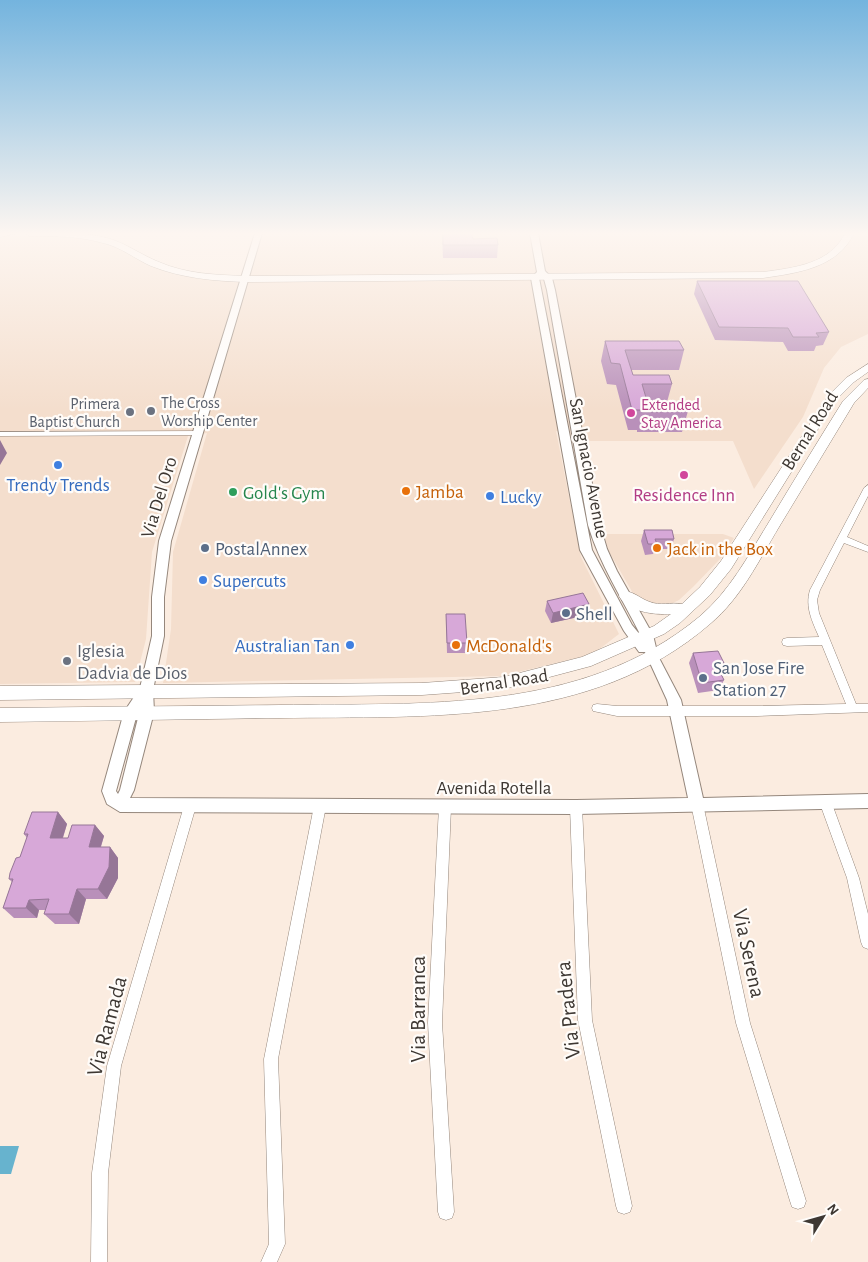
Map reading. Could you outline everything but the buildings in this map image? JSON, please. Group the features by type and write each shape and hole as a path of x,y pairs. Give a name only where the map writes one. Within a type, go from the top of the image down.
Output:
{"main road":[{"name":"Bernal Road","path":"0,693 146,690 422,689 483,686 533,677 586,662 642,638 674,619 705,591 726,566 832,398 850,380 868,367"},
{"name":"Bernal Road","path":"0,715 454,709 524,702 593,683 652,656 675,643 702,624 733,592 849,401 868,382"},
{"path":"626,596 644,606 655,609 672,607 684,610"},
{"path":"393,710 422,689"}],"street":[{"name":"Via Del Oro","path":"120,805 112,799 109,791 146,690 158,636 162,556 241,292"},
{"name":"San Ignacio Avenue","path":"543,292 570,467 586,550 642,638 677,710"},
{"name":"San Ignacio Avenue","path":"545,292 584,469 594,525 601,548 626,596 642,638"},
{"path":"0,434 199,433"},
{"path":"570,467 584,469"},
{"path":"853,709 814,613 812,600 868,488"},
{"path":"842,539 868,550"},
{"path":"787,642 825,641"},
{"path":"597,708 617,711 757,711 868,708"},
{"name":"Via Serena","path":"677,710 743,1023 798,1200"},
{"path":"825,801 853,878 868,942"},
{"name":"Avenida Rotella","path":"120,805 576,807 868,801"},
{"name":"Via Ramada","path":"98,1262 100,1173 114,1066 190,806"},
{"path":"269,1262 277,1244 271,1059 320,806"},
{"name":"Via Barranca","path":"445,806 435,1023 446,1212"},
{"name":"Via Pradera","path":"576,807 585,1020 624,1206"}],"shaded area":[{"path":"0,292 868,292 868,334 841,347 824,368 803,417 754,489 733,441 586,441 556,431 581,557 619,634 593,654 502,676 163,683 171,629 173,552 207,433 188,436 152,552 146,639 135,682 0,684"},
{"path":"604,534 723,534 734,538 723,556 693,587 679,600 661,609 634,595 608,550"}],"water":[{"path":"0,1146 19,1146 11,1174 0,1174"}],"place":[{"name":"The Cross Worship Center","path":"151,411"},
{"name":"Primera Baptist Church","path":"130,412"},
{"name":"Extended Stay America","path":"631,413"},
{"name":"Trendy Trends","path":"58,465"},
{"name":"Residence Inn","path":"684,475"},
{"name":"Jamba","path":"406,491"},
{"name":"Gold's Gym","path":"233,492"},
{"name":"Lucky","path":"490,496"},
{"name":"PostalAnnex","path":"205,548"},
{"name":"Jack in the Box","path":"657,548"},
{"name":"Supercuts","path":"203,580"},
{"name":"Shell","path":"566,613"},
{"name":"Australian Tan","path":"350,645"},
{"name":"McDonald's","path":"456,645"},
{"name":"Iglesia Dadvia de Dios","path":"67,661"},
{"name":"San Jose Fire Station 27","path":"703,678"}]}
